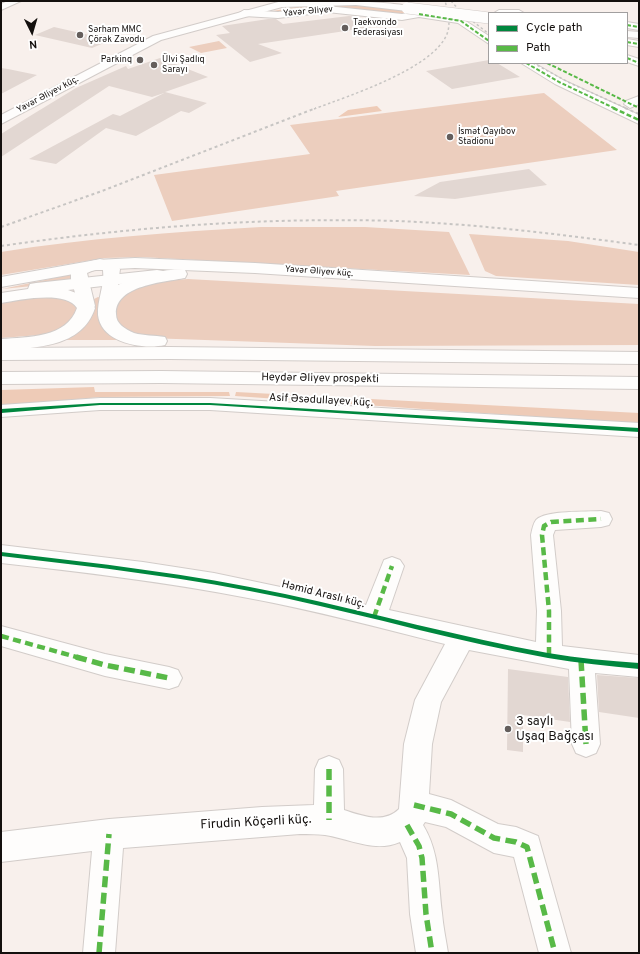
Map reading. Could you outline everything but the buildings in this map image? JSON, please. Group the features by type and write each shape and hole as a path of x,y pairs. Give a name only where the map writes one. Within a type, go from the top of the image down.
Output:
{"main road":[{"path":"142,33 256,1"},
{"path":"282,1 353,2 410,5 488,18"},
{"name":"Yavər Əliyev küç.","path":"1,120 148,42 244,13 282,4 303,2"},
{"path":"231,8 244,13"},
{"path":"628,34 639,35"},
{"name":"Yavər Əliyev küç.","path":"1,108 46,84"},
{"name":"Yavər Əliyev küç.","path":"1,282 96,265 135,263 216,266 639,293"},
{"path":"1,344 45,339 67,333 81,323 85,318 86,306 79,275 81,270 96,265 111,267 113,272 106,313 113,329 127,337 144,340 445,356"},
{"path":"107,305 114,296 128,287 144,281 179,274"},
{"name":"Yavər Əliyev küç.","path":"1,293 179,274 240,275 639,299"},
{"path":"1,298 39,293 58,294 74,296 86,306"},
{"path":"1,354 81,352 639,358"},
{"name":"Heydər Əliyev prospekti","path":"1,378 200,376 425,382 639,383"}],"street":[{"path":"1,7 16,1"},
{"path":"410,5 425,6 419,14"},
{"name":"Yavər Əliyev","path":"244,13 278,15 327,9 402,17 419,14 461,21 488,40"},
{"path":"628,26 639,27"},
{"path":"628,42 639,44"},
{"path":"628,58 639,62"},
{"path":"528,64 559,82 639,120"},
{"path":"549,64 636,104"},
{"name":"Asif Əsədullayev küç.","path":"1,411 100,404 203,404 639,430"},
{"path":"550,656 549,611 542,535 544,526 551,522 601,519"},
{"name":"Həmid Araslı küç.","path":"1,554 206,580 285,596 462,638 550,656 639,666"},
{"path":"374,617 392,566"},
{"path":"1,636 105,665 169,678"},
{"path":"432,953 426,914 422,858 410,815 418,744 428,700 462,638"},
{"path":"581,660 586,744"},
{"path":"329,769 329,820"},
{"path":"410,815 451,814 494,838 516,842 527,847 555,953"},
{"name":"Firudin Köçərli küç.","path":"1,847 109,834 285,820 329,820 362,831 383,833 396,830 410,815"},
{"path":"99,953 109,834"}],"shaded area":[{"path":"348,4 413,12 403,15 336,7 282,14 273,12 307,5"},
{"path":"219,41 227,48 201,53 189,47"},
{"name":"İsmət Qayıbov Stadionu","path":"544,93 617,150 336,191 339,196 172,221 154,175 310,154 290,125"},
{"path":"377,106 382,111 338,117 348,110"},
{"path":"261,227 365,227 449,232 470,275 141,257 105,258 1,275 1,252 130,236"},
{"path":"469,234 568,241 639,252 639,285 496,276 485,271"},
{"path":"73,274 74,282 2,289"},
{"path":"188,279 639,304 639,345 375,346 148,338 132,335 113,321 112,304 131,288 160,281"},
{"path":"38,297 65,298 79,307 75,321 52,334 1,338 1,302"},
{"path":"98,297 102,298 124,340 58,340 73,334 89,322 93,309 92,300"},
{"path":"94,387 95,392 229,392 230,396 101,397 1,406 1,390"},
{"path":"236,392 639,413 639,424 235,396"}],"railway":[{"path":"314,109 388,80 425,59 439,47 447,34 449,22 445,1"},
{"path":"451,1 461,12 488,33"},
{"path":"535,64 570,83 628,109"},
{"path":"1,227 102,191 316,108"},
{"path":"625,108 639,114"},
{"path":"1,246 50,239 198,225 247,222 346,220 426,222 487,227 548,233 639,245"}],"marked path":[{"path":"419,14 461,21 488,40"},
{"path":"628,25 639,27"},
{"path":"628,42 639,44"},
{"path":"628,58 639,63"},
{"path":"528,64 559,82 639,120"},
{"path":"549,64 583,82 639,108"},
{"path":"549,655 549,611 542,535 544,526 551,522 601,519"},
{"path":"374,617 392,566"},
{"path":"1,636 105,665 169,678"},
{"path":"581,660 586,744"},
{"path":"329,769 329,820"},
{"path":"414,805 451,814 494,838 516,842 527,847 555,953"},
{"path":"407,825 419,846 422,858 426,914 432,953"},
{"path":"99,953 109,834"}],"cycle path":[{"path":"1,411 100,404 210,404 639,430"},
{"path":"1,554 143,571 214,582 285,596 505,647 594,662 639,666"}],"place":[{"name":"Taekvondo Federasiyası","path":"345,28"},
{"name":"Sərham MMC Çörək Zavodu","path":"80,35"},
{"name":"Parkinq","path":"140,60"},
{"name":"Ülvi Şadlıq Sarayı","path":"154,65"},
{"name":"İsmət Qayıbov Stadionu","path":"450,137"},
{"name":"3 saylı Uşaq Bağçası","path":"508,729"}]}
